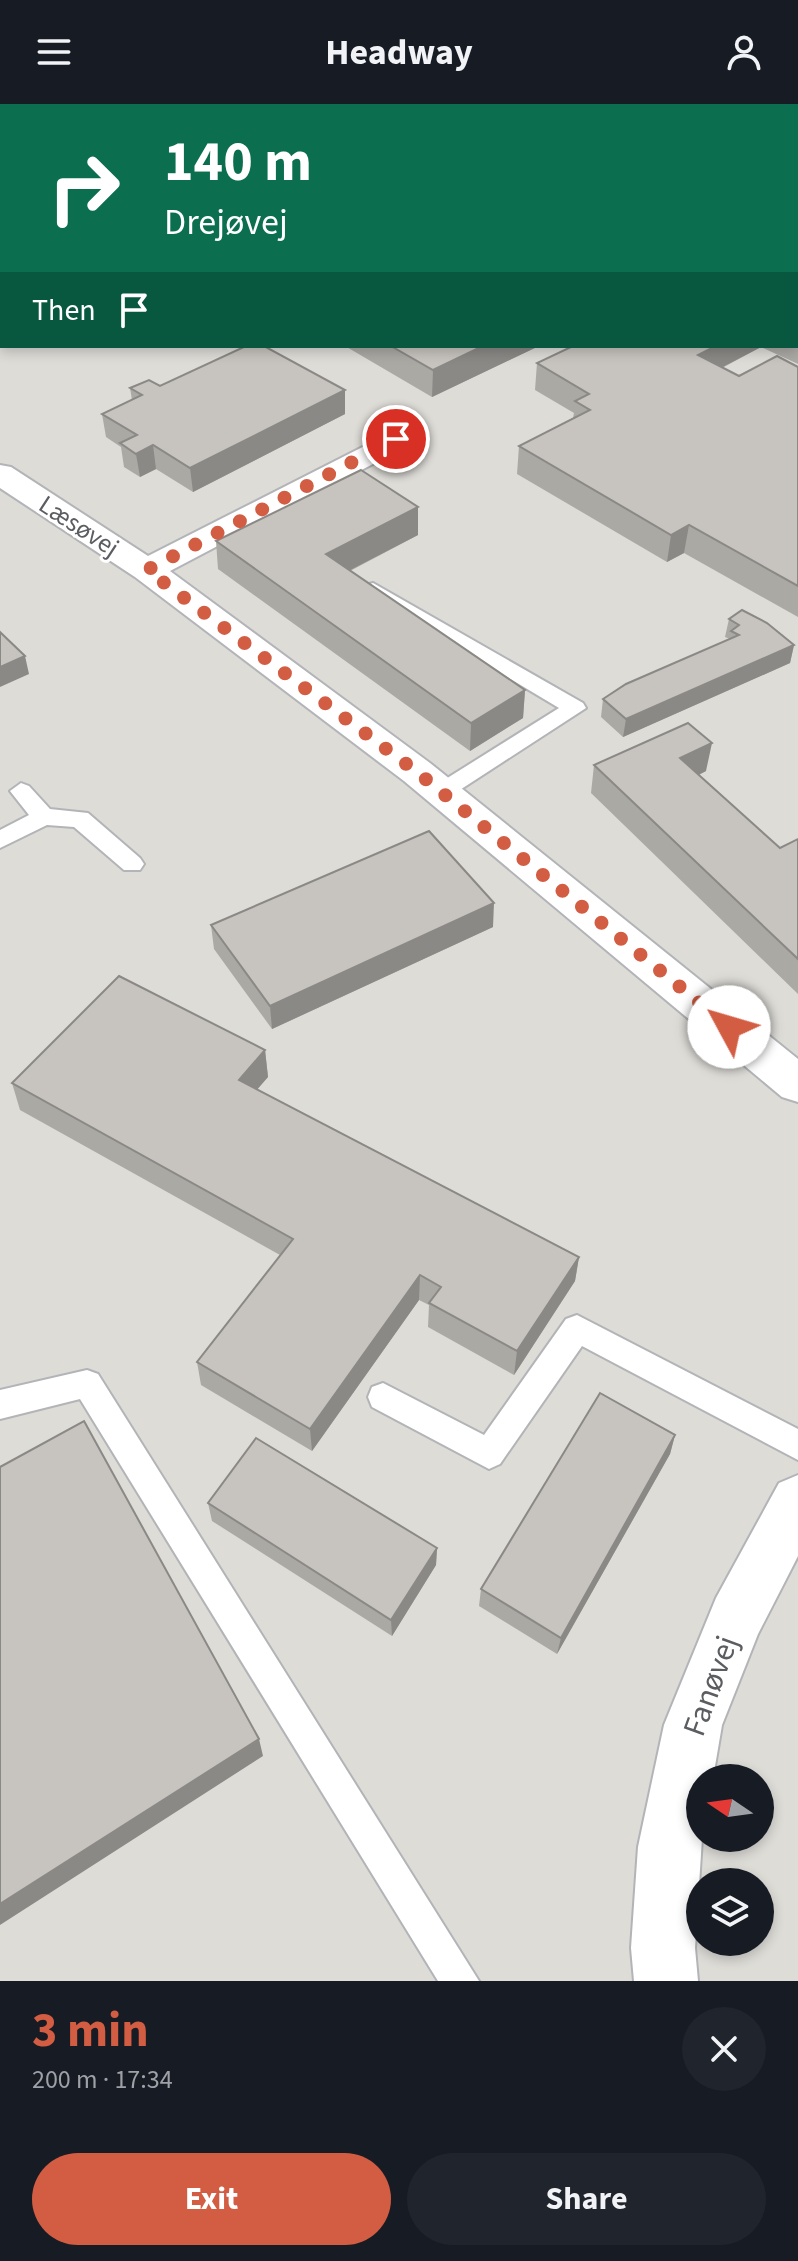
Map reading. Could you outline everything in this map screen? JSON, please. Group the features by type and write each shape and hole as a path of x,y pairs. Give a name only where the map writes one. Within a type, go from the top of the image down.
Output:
{"street":[{"path":"147,570 396,439"},
{"name":"Læsøvej","path":"0,474 147,570 441,792 798,1084"},
{"name":"Fanøvej","path":"666,1981 663,1948 669,1847 693,1725 736,1618 798,1501"}],"lane":[{"path":"370,588 575,708 441,792"},
{"path":"21,791 44,817"},
{"path":"0,840 44,817 80,819 132,864"},
{"path":"383,1397 489,1454 577,1328 798,1445"},
{"path":"0,1405 87,1384 460,1981"}],"shaded area":[{"path":"0,348 798,348 798,1981 0,1981"}],"building":[{"path":"242,348 268,348 345,390 190,468 153,445 136,454 120,443 137,435 102,414 142,395 130,388 149,380 160,386"},
{"path":"394,348 479,348 433,370"},
{"path":"569,348 712,348 698,355 739,376 777,356 798,367 798,586 689,525 671,535 519,446 590,410 575,401 589,394 537,363"},
{"path":"361,470 418,507 326,554 525,690 471,723 216,541"},
{"path":"742,610 767,623 794,645 626,719 603,699 626,684 739,635 731,631 739,625 729,619"},
{"path":"0,632 25,656 0,667"},
{"path":"688,723 712,743 680,758 780,848 798,839 798,959 594,765"},
{"path":"429,831 494,903 270,1006 211,925"},
{"path":"119,976 265,1050 239,1080 579,1257 517,1351 429,1303 441,1287 420,1275 310,1429 197,1362 293,1239 12,1083"},
{"path":"600,1393 675,1435 561,1638 481,1589"},
{"path":"84,1421 259,1739 0,1904 0,1467"},
{"path":"256,1438 437,1548 391,1620 208,1503"}],"route":[{"path":"396,439 147,570 417,772 729,1027"}]}
